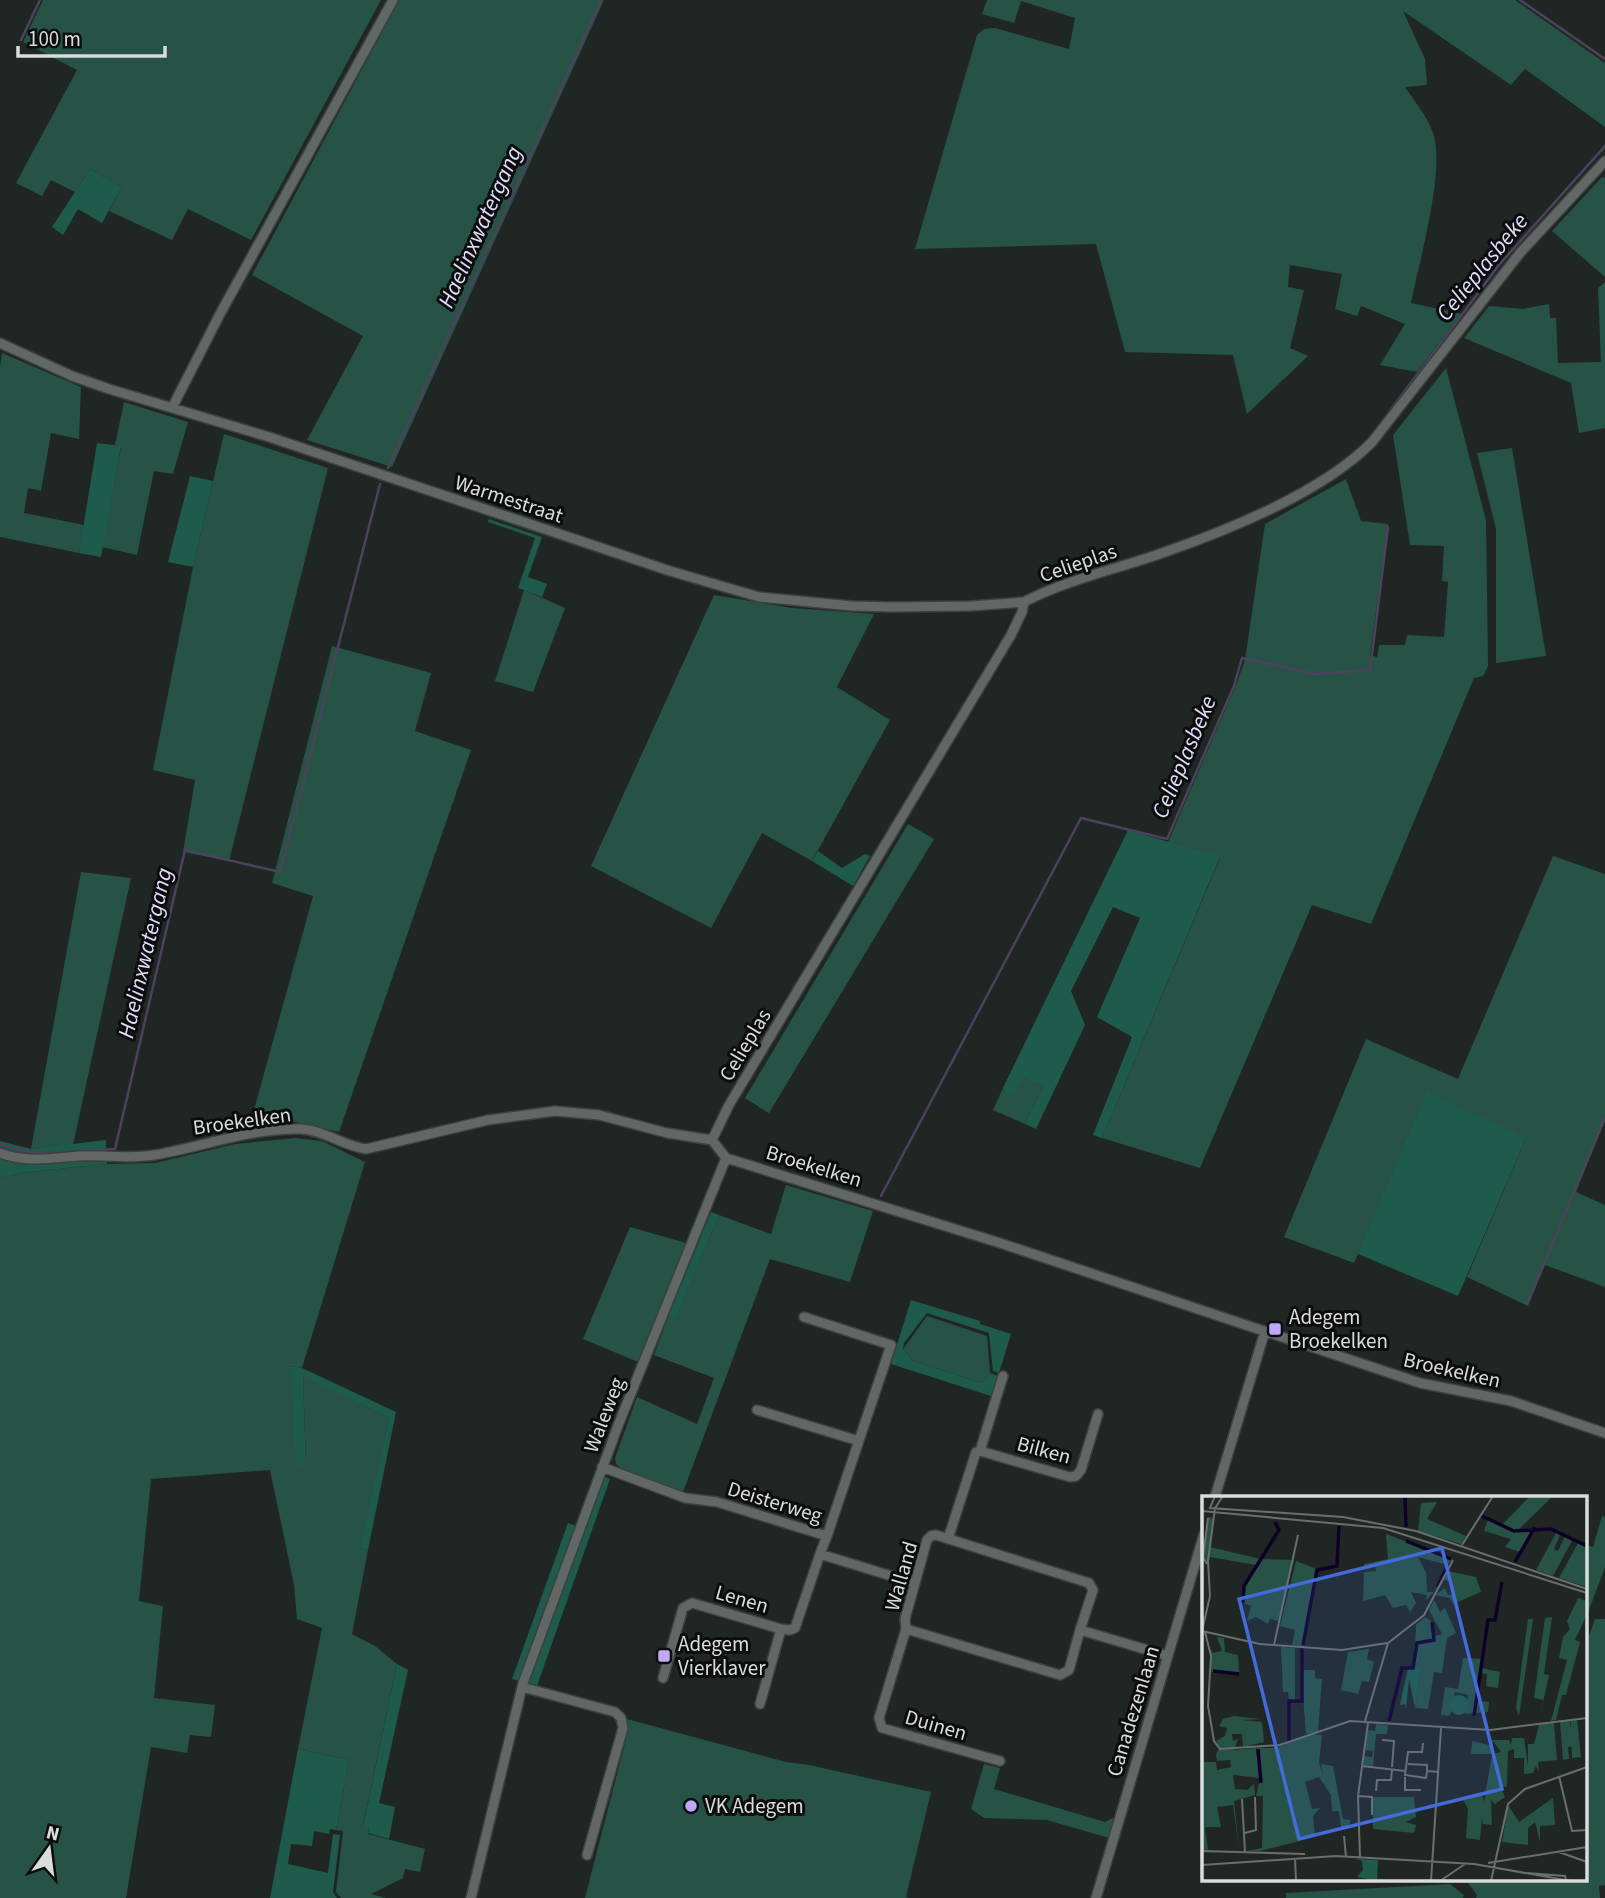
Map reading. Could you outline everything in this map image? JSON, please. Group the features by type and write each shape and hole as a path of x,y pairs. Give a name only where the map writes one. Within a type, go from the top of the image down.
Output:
{"street":[{"path":"172,408 220,314 393,0"},
{"name":"Celieplas","path":"712,1140 729,1105 1011,635 1024,602 1045,591 1166,552 1251,517 1304,492 1346,466 1372,442 1520,253 1605,161"},
{"name":"Warmestraat","path":"0,343 72,376 269,437 670,571 759,597 893,607 1024,602"},
{"name":"Broekelken","path":"0,1153 32,1159 93,1155 140,1157 213,1140 300,1129 323,1133 366,1150 488,1120 555,1111 599,1115 667,1133 712,1140"},
{"path":"712,1140 726,1158"},
{"name":"Broekelken","path":"726,1158 1000,1242 1420,1383 1511,1401 1605,1433"},
{"name":"Waleweg","path":"471,1898 522,1687 602,1467 726,1158"},
{"path":"804,1317 891,1345 827,1536"},
{"path":"1215,1496 1265,1331"},
{"path":"948,1539 973,1455 979,1451 1003,1376"},
{"path":"757,1410 859,1441"},
{"name":"Bilken","path":"979,1451 1070,1477 1076,1476 1081,1470 1098,1415"},
{"name":"Deisterweg","path":"602,1467 685,1498 717,1502 827,1536 820,1554 914,1583"},
{"name":"Walland","path":"936,1535 1089,1583 1093,1590 1069,1670 1060,1675 906,1629 905,1619 914,1583 927,1540 936,1535"},
{"name":"Canadezenlaan","path":"1096,1898 1202,1541"},
{"name":"Lenen","path":"663,1678 683,1608 692,1603 781,1629 795,1628 820,1554"},
{"name":"Lenen","path":"760,1704 781,1629"},
{"name":"Duinen","path":"906,1629 879,1718 882,1728 1000,1761"},
{"path":"1080,1630 1168,1656"},
{"path":"522,1687 615,1712 621,1718 623,1728 587,1855"}],"green space":[{"path":"43,0 381,0 251,240 188,209 172,240 109,211 122,187 90,169 75,192 51,180 42,196 16,183 77,70 23,42"},
{"path":"399,0 604,0 392,467 307,440 363,336 252,275"},
{"path":"987,0 1515,0 1605,63 1605,127 1525,69 1511,85 1403,11 1425,59 1427,85 1405,87 1428,121 1436,149 1434,192 1411,303 1461,314 1417,372 1380,365 1405,324 1361,306 1357,316 1335,309 1342,274 1290,265 1288,287 1304,290 1290,348 1308,356 1247,414 1233,355 1125,352 1096,244 915,249 977,35 984,29 995,28 1069,49 1075,18 1021,1 1014,23 982,14"},
{"path":"90,169 122,187 102,223 78,209 63,235 52,227"},
{"path":"1602,177 1605,178 1605,277 1552,231"},
{"path":"1605,282 1605,428 1579,433 1571,383 1464,338 1489,306 1523,309 1549,304 1550,318 1556,318 1558,363 1601,362 1598,288"},
{"path":"2,353 81,387 79,439 51,433 41,491 28,488 24,513 84,525 79,553 0,537"},
{"path":"1446,368 1486,520 1488,666 1483,676 1474,678 1371,924 1312,905 1200,1168 1102,1138 1220,858 1168,842 1245,660 1265,524 1346,479 1361,521 1388,524 1370,655 1377,657 1379,645 1405,645 1407,635 1444,637 1448,582 1442,581 1444,546 1410,545 1393,435"},
{"path":"124,402 188,422 173,474 154,471 137,555 102,547 121,447 115,445"},
{"path":"224,434 328,468 229,861 183,852 195,780 153,770 193,567"},
{"path":"97,443 121,446 101,557 79,553"},
{"path":"1512,448 1546,656 1496,663 1496,529 1477,453"},
{"path":"190,476 213,481 193,567 168,562"},
{"path":"489,519 542,537 528,577 547,584 542,597 518,588 535,538 488,522"},
{"path":"524,590 565,608 533,692 495,681"},
{"path":"714,595 792,608 874,614 837,687 890,720 812,861 762,833 711,928 591,866"},
{"path":"332,646 431,673 415,731 471,750 339,1132 295,1122 249,1128 313,896 272,883"},
{"path":"908,824 934,839 769,1113 745,1098"},
{"path":"1128,830 1220,857 1102,1138 1093,1135 1132,1037 1097,1017 1140,918 1113,907 1071,991 1085,1025 1036,1129 1025,1124 1043,1087 1024,1077 1014,1096 1002,1090"},
{"path":"818,851 842,868 865,854 870,856 853,886 812,861"},
{"path":"1553,856 1605,874 1605,1120 1576,1192 1605,1205 1605,1287 1545,1265 1528,1306 1467,1277 1526,1138 1358,1254 1354,1263 1284,1237 1366,1039 1458,1079"},
{"path":"81,872 131,878 73,1145 31,1149"},
{"path":"1024,1076 1043,1087 1025,1124 993,1110 1002,1090 1014,1095"},
{"path":"1427,1092 1526,1138 1458,1296 1358,1254"},
{"path":"295,1138 322,1141 365,1162 302,1368 292,1366 306,1466 303,1375 389,1418 361,1548 368,1550 352,1634 375,1646 397,1664 363,1826 369,1828 368,1834 425,1849 420,1872 405,1869 403,1878 371,1894 386,1898 341,1898 336,1892 343,1831 336,1830 349,1760 298,1749 322,1628 297,1619 294,1585 270,1470 151,1479 139,1601 163,1606 154,1698 215,1705 211,1737 190,1735 187,1753 151,1747 126,1898 0,1898 0,1176 3,1178 19,1173 107,1164 155,1163 235,1144"},
{"path":"106,1140 107,1164 19,1173 3,1178 0,1176 0,1141 31,1149"},
{"path":"786,1185 873,1211 850,1282 770,1259 683,1492 622,1469 616,1464 615,1458 637,1397 697,1424 714,1378 654,1355 668,1317 675,1319 719,1215 771,1234"},
{"path":"711,1212 719,1215 675,1320 668,1317"},
{"path":"630,1227 686,1243 638,1362 583,1339"},
{"path":"911,1300 980,1321 980,1324 1011,1334 999,1373 993,1371 989,1333 927,1313 904,1343 903,1349 913,1361 982,1383 990,1373 998,1376 991,1396 891,1364"},
{"path":"927,1316 987,1336 990,1373 982,1383 913,1361 903,1349"},
{"path":"291,1366 302,1368 396,1412 368,1550 360,1548 389,1418 303,1376 306,1466 296,1468"},
{"path":"603,1476 610,1479 537,1686 512,1679 568,1523 583,1528"},
{"path":"1602,1516 1605,1517 1605,1567 1588,1613 1588,1546 1593,1547"},
{"path":"1595,1619 1605,1619 1605,1885 1599,1886 1600,1898 1476,1898 1477,1895 1466,1881 1588,1881 1588,1638"},
{"path":"397,1664 408,1670 379,1803 395,1807 389,1839 368,1833 369,1828 363,1827"},
{"path":"627,1719 786,1762 931,1792 906,1897 909,1898 585,1898 627,1735"},
{"path":"298,1749 349,1760 336,1830 330,1829 329,1834 314,1831 312,1846 291,1844 288,1864 328,1873 333,1834 340,1835 333,1892 337,1898 270,1898"},
{"path":"984,1764 1000,1768 994,1789 1105,1822 1115,1817 1109,1838 1047,1820 984,1818 971,1809"},
{"path":"1450,1884 1464,1895 1463,1898 1286,1898 1286,1893"}],"waterway":[{"path":"21,40 40,0"},
{"name":"Haelinxwatergang","path":"388,468 601,0"},
{"name":"Celieplasbeke","path":"1520,0 1605,59"},
{"name":"Celieplasbeke","path":"1389,412 1499,265 1605,146"},
{"name":"Haelinxwatergang","path":"0,1144 26,1152 115,1149 185,850 280,872 380,484"},
{"name":"Celieplasbeke","path":"881,1196 1081,818 1167,839 1234,686 1242,658 1315,674 1370,670 1388,527"},
{"path":"1527,1304 1605,1118"}],"place":[{"name":"Adegem Broekelken","path":"1275,1329"},
{"name":"Adegem Vierklaver","path":"664,1656"},
{"name":"VK Adegem","path":"691,1806"}]}
